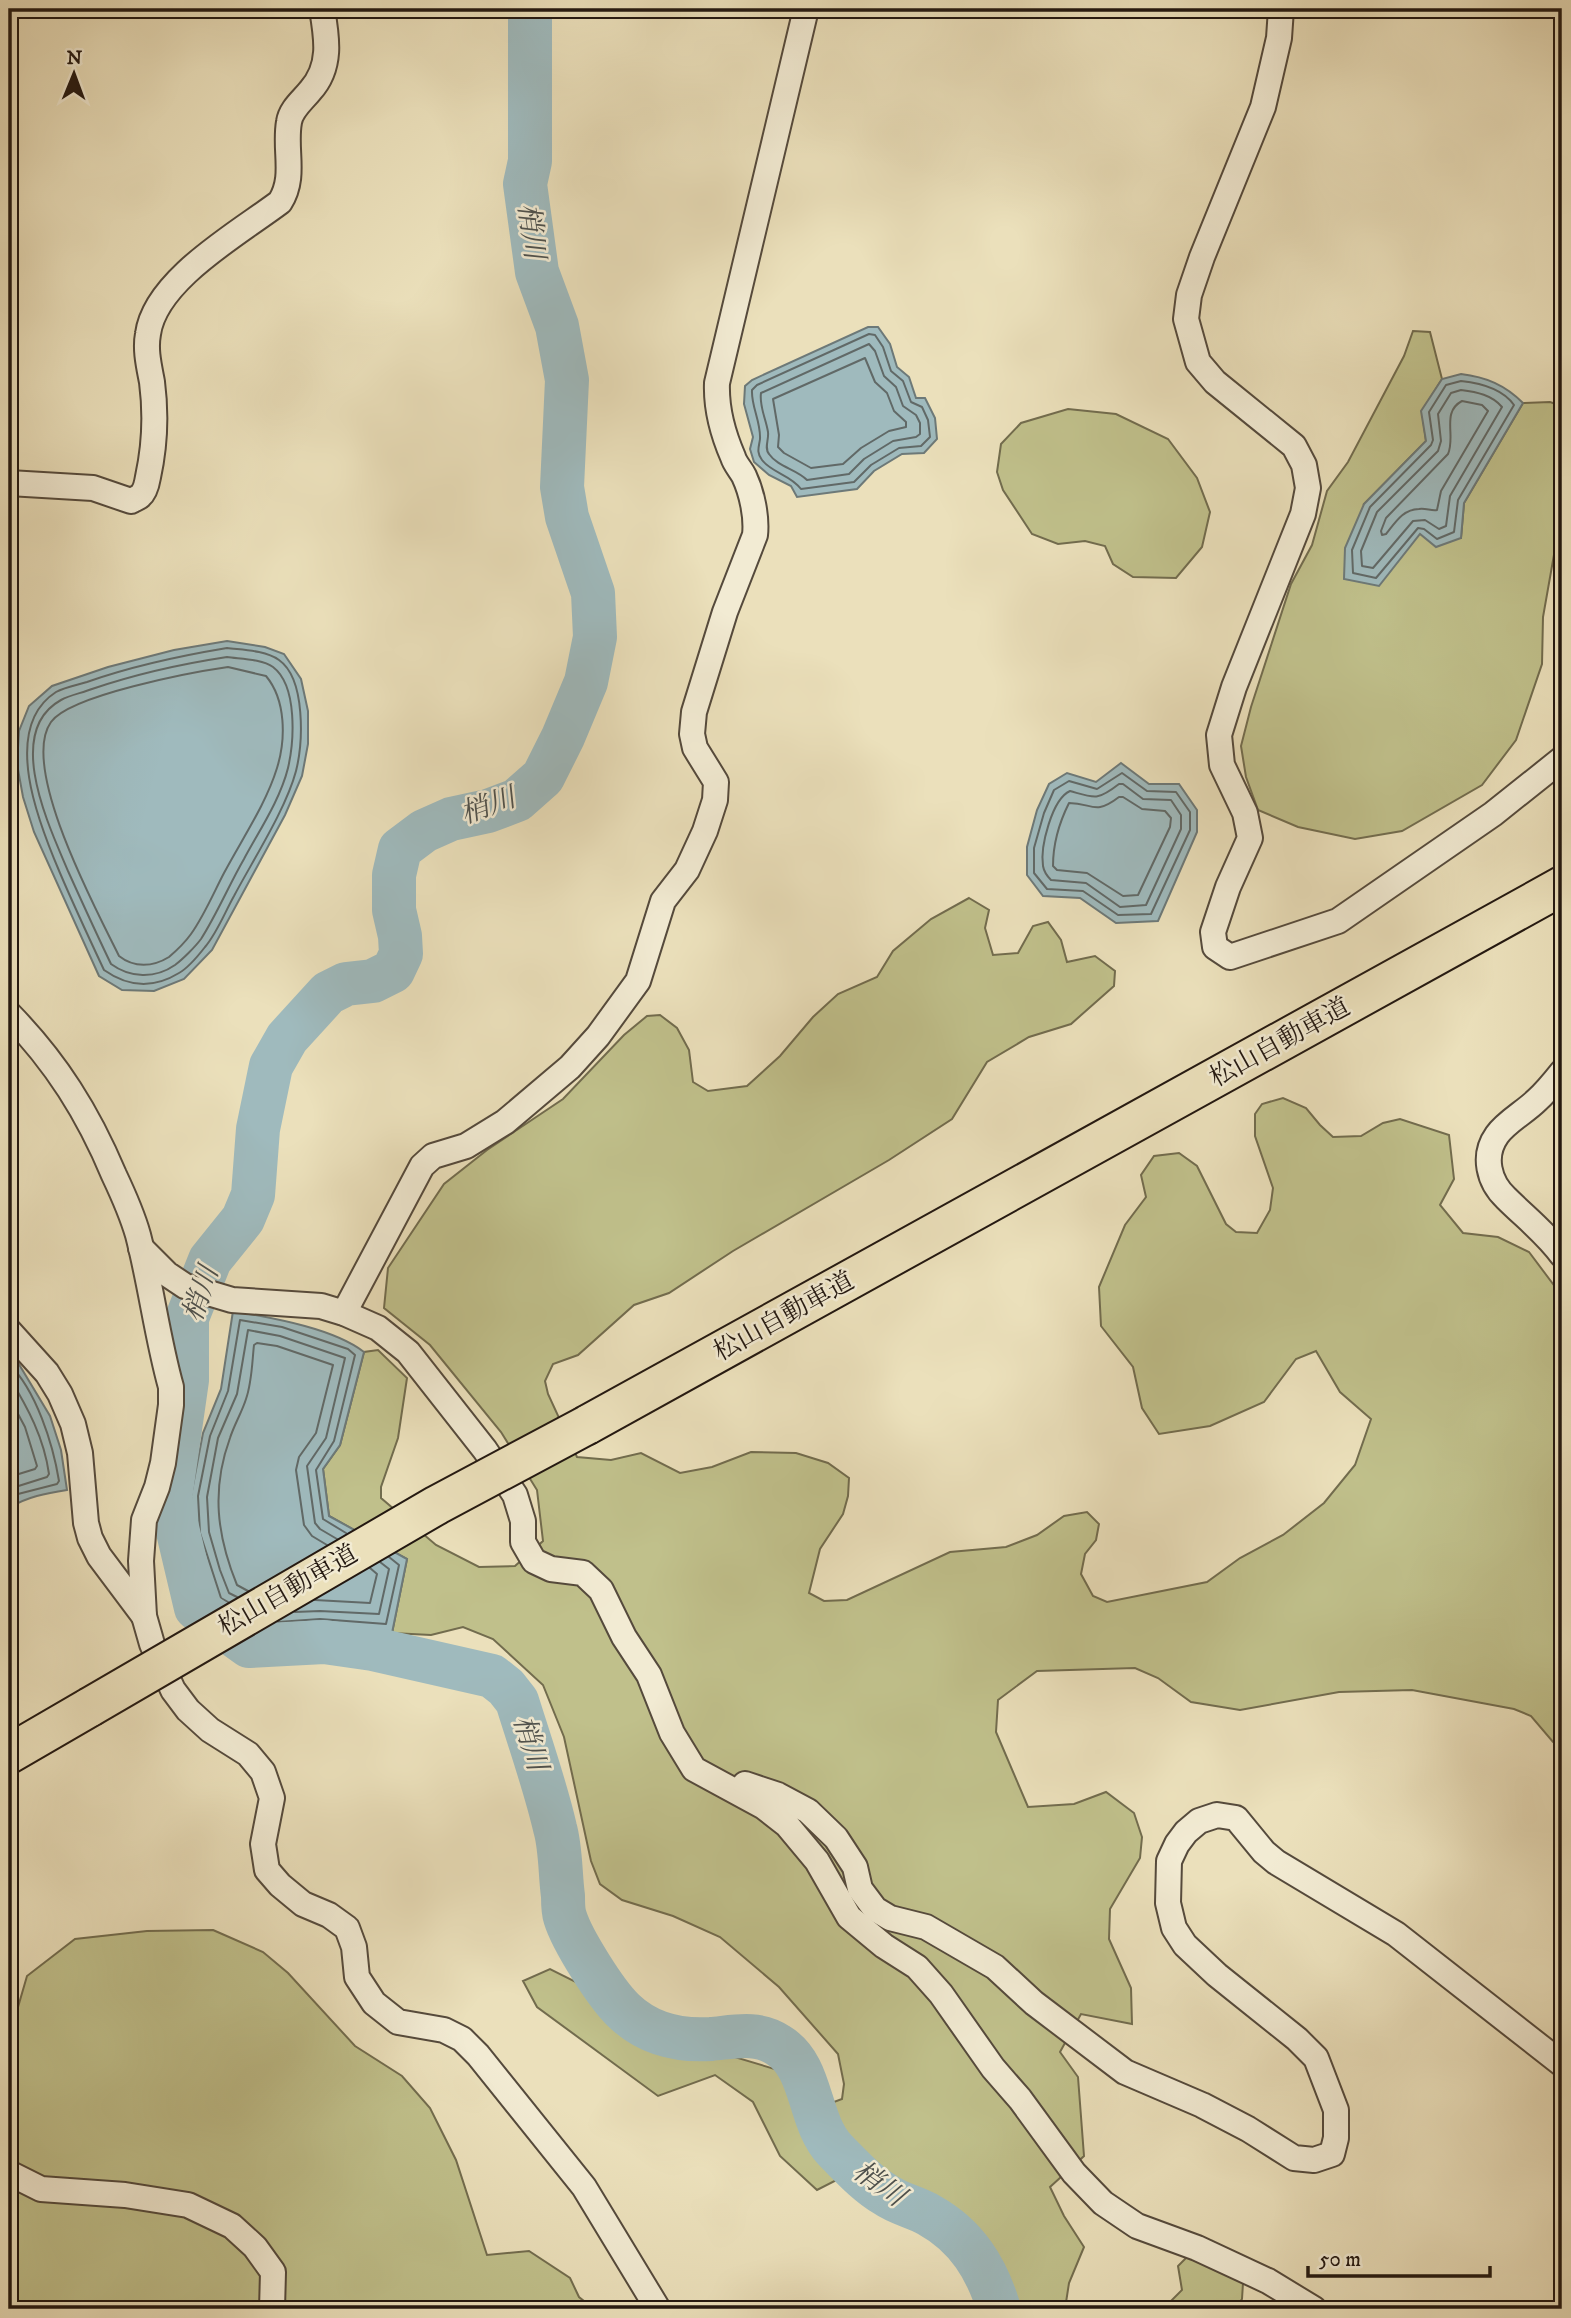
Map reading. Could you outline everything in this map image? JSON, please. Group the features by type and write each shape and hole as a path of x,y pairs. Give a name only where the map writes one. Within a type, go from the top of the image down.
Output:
{"highway":[{"name":"松山自動車道","path":"9,1754 414,1518 1562,886"}],"street":[{"path":"9,483 93,488 131,500 141,496 146,488 154,444 152,383 147,354 148,333 155,310 168,289 191,268 280,202 286,192 289,180 289,118 321,78 326,66 326,32 322,9"},
{"path":"344,1313 422,1166 433,1156 466,1146 505,1122 570,1067 598,1036 638,981 663,901 687,870 705,831 715,800 716,782 695,748 692,734 694,712 724,612 755,535 757,521 744,477 733,460 716,400 717,383 806,9"},
{"path":"1281,9 1277,49 1263,107 1202,257 1189,295 1186,319 1198,362 1215,382 1294,446 1304,465 1308,488 1303,514 1234,687 1219,735 1222,765 1245,813 1250,838 1228,887 1213,932 1215,947 1230,957 1338,921 1493,814 1562,759"},
{"path":"9,1014 52,1062 77,1100 99,1139 117,1180 132,1216 141,1248 171,1387 171,1405 157,1487 144,1520 141,1561 144,1616 152,1644 173,1690 188,1710 211,1730 248,1754 263,1772 272,1798 263,1844 267,1870 303,1904 329,1915 347,1928 354,1947 357,1977 374,2003 398,2022 444,2030 463,2039 478,2055 584,2187 658,2309"},
{"path":"1562,1072 1537,1100 1497,1134 1489,1159 1489,1174 1495,1186 1536,1224 1562,1255"},
{"path":"141,1248 167,1274 185,1286 232,1300 321,1306 378,1328 408,1352 485,1450 515,1495 523,1521 523,1542 534,1562 551,1569 583,1573 601,1590 624,1637 649,1675 672,1733 694,1769 764,1807 787,1825 817,1861 849,1917 884,1946 917,1967 933,1985 1074,2173 1103,2203 1137,2226 1197,2248 1268,2281 1314,2309"},
{"path":"9,1331 47,1373 60,1394 73,1424 80,1453 86,1523 90,1538 99,1556 144,1616"},
{"path":"721,1784 749,1785 778,1795 808,1811 836,1838 855,1867 860,1889 875,1909 890,1918 926,1927 995,1967 1034,2003 1125,2072 1202,2105 1248,2129 1294,2158 1314,2160 1332,2154 1336,2138 1336,2110 1315,2058 1297,2039 1217,1975 1185,1945 1174,1928 1168,1903 1169,1861 1177,1844 1199,1821 1217,1815 1236,1818 1264,1852 1276,1862 1396,1934 1562,2064"},
{"path":"9,2174 41,2189 125,2195 188,2205 232,2226 255,2247 273,2272 272,2309"}],"green space":[{"path":"1413,331 1430,332 1442,379 1422,411 1426,441 1364,504 1420,534 1461,538 1464,503 1523,403 1550,402 1562,406 1562,543 1555,549 1543,617 1542,664 1516,740 1482,785 1402,831 1355,839 1298,827 1258,810 1246,777 1241,746 1291,584 1312,545 1327,491 1348,462 1404,356"},
{"path":"1068,409 1116,414 1168,439 1197,478 1210,512 1202,547 1176,578 1133,577 1113,564 1105,546 1085,541 1058,544 1032,534 1003,490 997,472 1001,444 1021,423"},
{"path":"969,898 989,910 985,928 993,955 1018,953 1033,926 1048,922 1061,940 1067,962 1095,956 1115,971 1114,986 1071,1024 1029,1037 987,1062 952,1119 889,1160 733,1251 669,1293 634,1305 578,1355 553,1364 545,1381 548,1394 577,1457 611,1460 641,1453 680,1473 712,1467 751,1452 796,1453 828,1463 849,1478 843,1514 820,1549 809,1593 824,1601 847,1600 950,1552 1006,1547 1037,1535 1064,1516 1087,1512 1099,1524 1096,1540 1085,1554 1081,1574 1093,1596 1107,1602 1207,1582 1240,1558 1283,1535 1324,1503 1355,1465 1371,1419 1340,1392 1316,1351 1296,1359 1264,1402 1210,1426 1159,1434 1142,1408 1133,1367 1101,1326 1099,1287 1125,1225 1146,1197 1141,1175 1154,1156 1179,1153 1197,1166 1226,1224 1236,1232 1257,1233 1270,1210 1273,1188 1255,1136 1255,1114 1262,1104 1283,1098 1306,1108 1333,1137 1361,1136 1383,1123 1400,1119 1449,1135 1454,1179 1440,1205 1463,1233 1498,1237 1529,1252 1562,1296 1562,1746 1553,1742 1531,1716 1514,1709 1412,1690 1339,1692 1240,1710 1191,1702 1158,1678 1135,1668 1037,1671 998,1700 996,1732 1028,1807 1074,1804 1106,1792 1134,1813 1142,1837 1140,1858 1110,1909 1109,1939 1131,1988 1132,2024 1081,2014 1060,2052 1078,2077 1084,2156 1050,2187 1064,2216 1084,2247 1069,2283 1065,2309 990,2309 979,2280 955,2250 912,2213 882,2176 856,2170 817,2190 780,2156 753,2102 715,2075 658,2096 537,2007 523,1981 550,1969 578,1983 626,2023 641,2041 660,2048 701,2047 778,2070 798,2095 811,2105 826,2105 842,2099 844,2084 838,2054 779,1987 720,1937 673,1916 622,1900 600,1884 591,1861 564,1737 543,1685 493,1639 463,1627 431,1635 392,1633 407,1559 329,1516 323,1469 340,1445 364,1352 378,1350 407,1378 398,1438 381,1487 381,1498 436,1545 479,1567 515,1566 543,1541 537,1490 501,1432 430,1345 384,1308 388,1268 444,1184 487,1150 563,1099 624,1035 647,1016 660,1015 677,1028 689,1050 693,1082 708,1091 747,1086 780,1056 813,1017 838,994 877,977 893,951 931,919"},
{"path":"213,1930 263,1952 288,1973 355,2046 402,2076 430,2108 456,2160 487,2255 529,2251 570,2278 579,2297 594,2309 9,2309 9,2075 16,2014 27,1976 75,1939 147,1931"},
{"path":"1188,2256 1243,2283 1242,2299 1235,2309 1163,2309 1182,2290 1178,2266"}],"water":[{"path":"868,327 878,327 890,344 897,367 909,377 916,398 925,398 935,418 937,439 924,453 902,454 874,471 857,489 797,497 791,486 769,475 754,462 750,449 753,437 744,404 745,386 752,380"},
{"path":"1461,374 1495,383 1523,403 1464,503 1461,538 1436,547 1420,534 1379,586 1344,579 1345,548 1364,504 1426,441 1421,411 1442,379"},
{"path":"227,641 265,647 284,654 301,679 308,711 308,744 302,776 285,815 212,950 184,979 154,991 122,990 99,976 34,832 23,797 17,764 19,731 29,706 52,686 108,667 174,650"},
{"path":"1121,763 1149,784 1179,784 1197,810 1197,832 1158,921 1116,923 1080,898 1043,896 1027,875 1027,847 1037,810 1049,784 1067,773 1096,782"},
{"path":"233,1311 319,1330 364,1352 340,1445 323,1469 329,1516 407,1559 392,1633 320,1626 267,1630 216,1605 193,1535 191,1496 203,1433 221,1389"},
{"path":"9,1355 17,1361 50,1416 61,1450 67,1490 30,1498 9,1508"}],"waterway":[{"name":"梢川","path":"530,9 530,161 525,184 537,272 557,326 567,380 562,487 567,517 593,593 595,637 586,682 543,777 517,800 488,811 451,819 424,831 400,849 394,875 394,910 401,954 393,971 373,981 346,984 328,993 287,1038 271,1066 258,1129 253,1195 243,1219 210,1260 187,1318 187,1380 170,1498 196,1608 249,1646 324,1642 373,1649 492,1676 506,1687 517,1701 551,1812 558,1844 565,1917 582,1952 617,2003 633,2019 664,2034 699,2039 754,2036 778,2045 798,2066 819,2124 835,2150 879,2190 942,2223 965,2243 982,2267 999,2309"}]}
